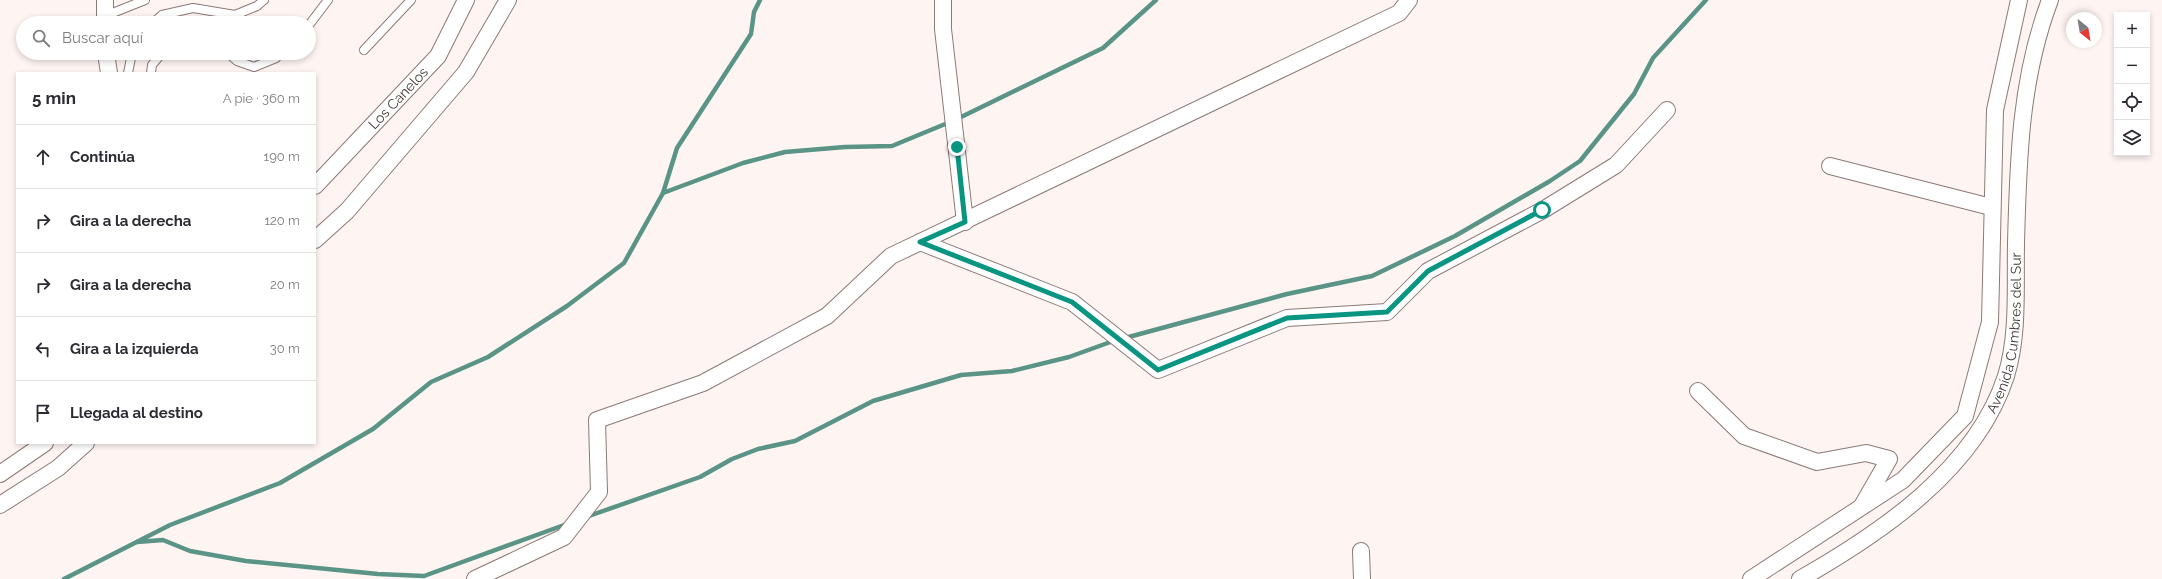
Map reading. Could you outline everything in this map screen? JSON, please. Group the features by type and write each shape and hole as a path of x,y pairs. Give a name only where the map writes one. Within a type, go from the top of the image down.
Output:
{"street":[{"path":"104,16 105,0"},
{"name":"Los Canelos","path":"316,185 438,56 466,0"},
{"path":"316,239 347,211 466,72 508,0"},
{"path":"943,0 943,29 965,222"},
{"path":"475,579 564,537 599,492 597,420 703,383 827,316 892,256 1399,13 1409,0"},
{"path":"1751,579 1903,480 1965,416 1990,322 1991,207 1995,110 2019,0"},
{"name":"Avenida Cumbres del Sur","path":"1800,579 1859,544 1914,502 1938,480 1970,444 1990,413 1999,395 2006,375 2014,335 2020,128 2032,60 2050,0"},
{"path":"107,60 109,72"},
{"path":"920,242 1072,302 1158,370 1287,318 1387,312 1428,271 1542,210 1616,165 1667,110"},
{"path":"1830,166 1991,207"},
{"path":"1698,391 1744,436 1817,462 1866,453 1890,459 1860,509"},
{"path":"0,474 44,444"},
{"path":"0,505 58,468 85,444"},
{"path":"1361,551 1362,579"}],"lane":[{"path":"110,16 145,0"},
{"path":"161,16 193,8 235,15 257,6 264,0"},
{"path":"316,16 328,0"},
{"path":"364,50 412,0"},
{"path":"128,72 131,60"},
{"path":"151,72 152,65 156,60"},
{"path":"236,60 254,67 271,60"}],"waterway":[{"path":"64,579 170,525 280,483 373,429 431,382 488,357 567,306 624,263 663,193 677,148 751,34 754,12 760,0"},
{"path":"957,119 1103,48 1156,0"},
{"path":"1125,338 1287,294 1372,276 1455,236 1550,181 1580,161 1634,94 1653,58 1706,0"},
{"path":"663,193 743,163 785,152 845,147 892,146 950,122"},
{"path":"586,517 700,477 732,459 758,449 795,441 873,401 961,375 1012,371 1069,357 1116,340"},
{"path":"137,542 163,540 190,551 246,561 378,574 424,576 567,524"}],"route":[{"path":"957,147 965,222 920,242 1072,302 1158,370 1287,318 1387,312 1428,271 1542,210"}]}
